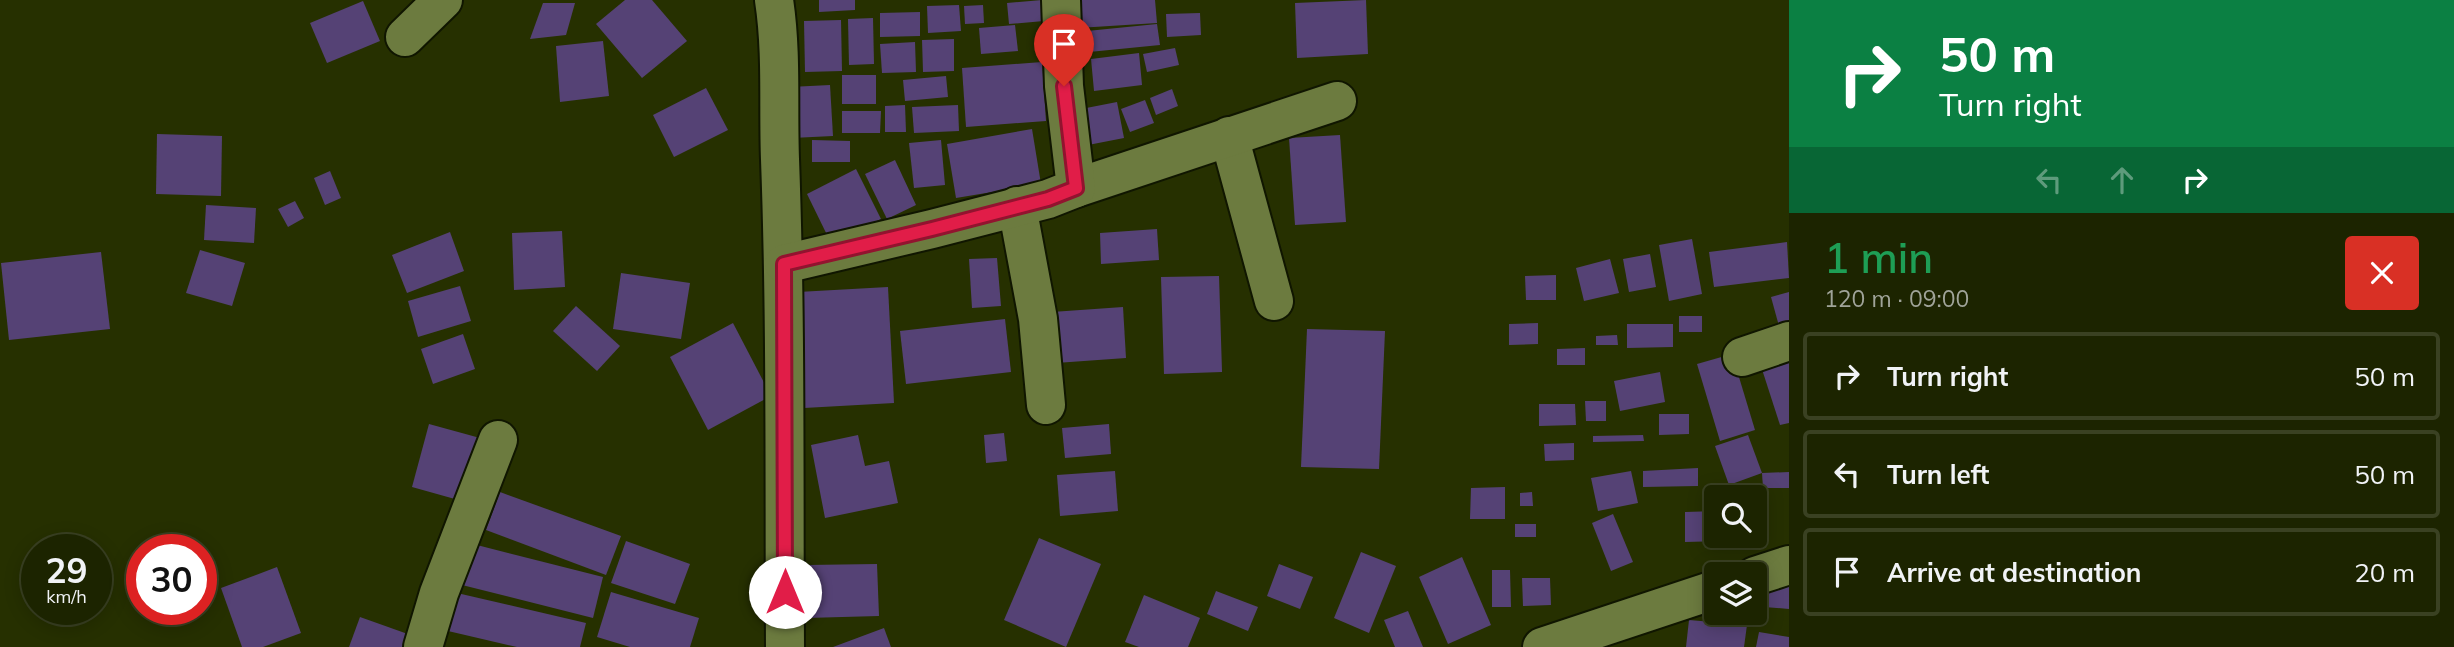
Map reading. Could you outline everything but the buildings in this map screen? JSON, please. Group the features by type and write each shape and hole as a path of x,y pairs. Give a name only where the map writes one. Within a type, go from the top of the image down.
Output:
{"street":[{"path":"405,37 443,0"},
{"path":"774,0 777,19 784,264 785,647"},
{"path":"1061,0 1064,86 1076,188"},
{"path":"784,264 865,247 1048,199 1337,101"},
{"path":"1229,136 1274,300"},
{"path":"1017,206 1038,318 1046,405"},
{"path":"1742,357 1789,341"},
{"path":"423,647 439,593 498,440"},
{"path":"1767,572 1789,565"},
{"path":"1542,647 1704,593"}],"route":[{"path":"785,592 784,264 865,247 1048,199 1076,188 1064,86"}]}
